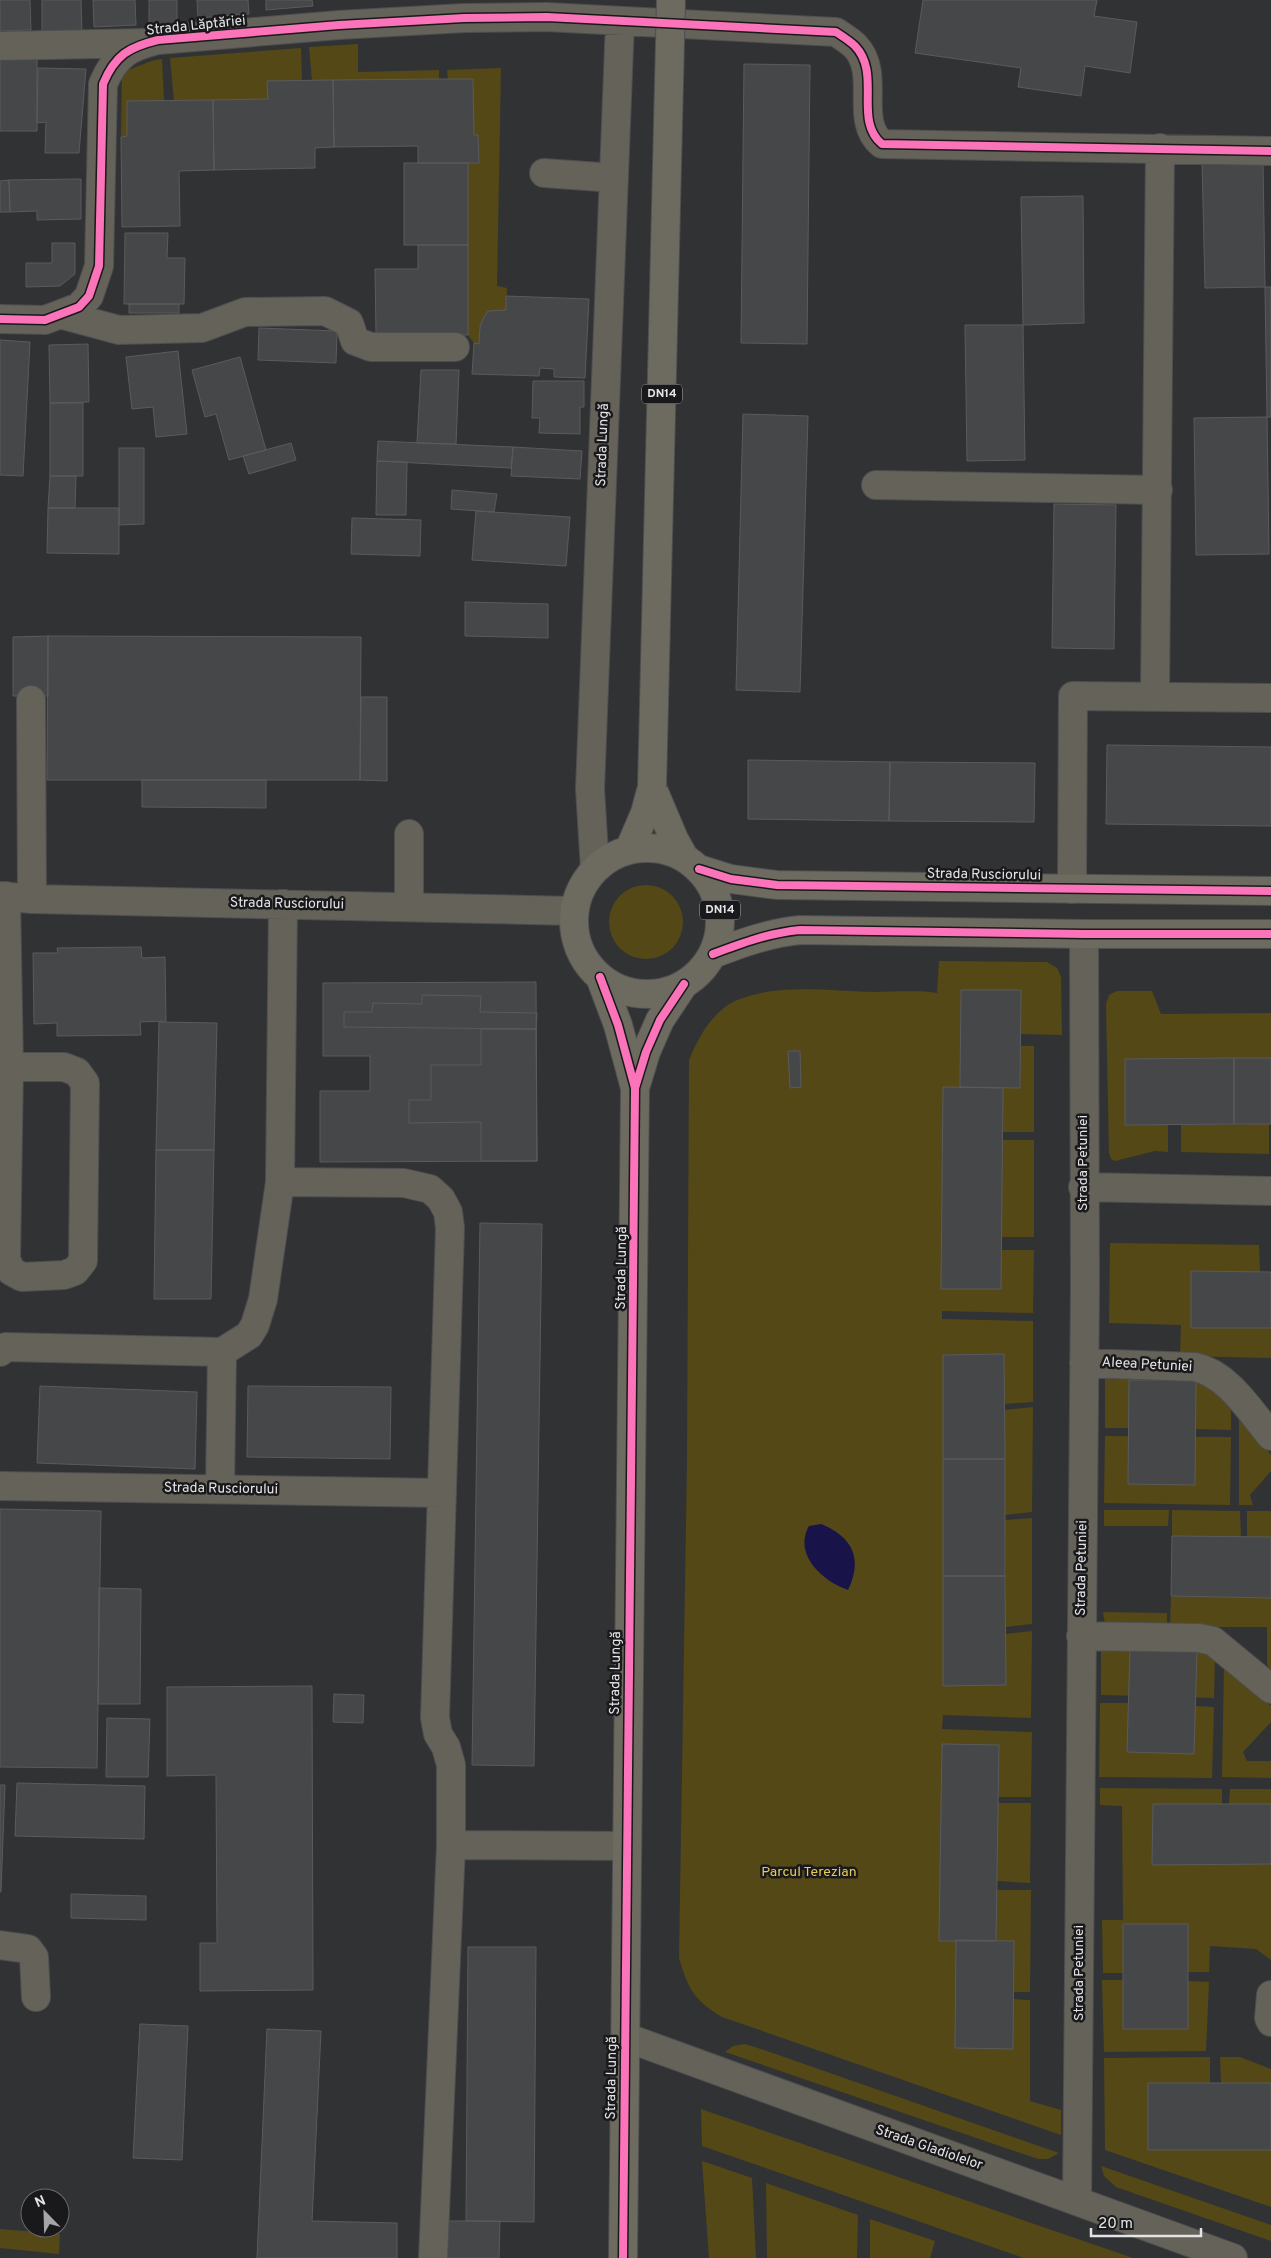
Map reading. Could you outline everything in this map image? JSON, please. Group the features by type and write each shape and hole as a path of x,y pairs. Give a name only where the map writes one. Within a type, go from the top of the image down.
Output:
{"main road":[{"name":"DN14","path":"629,850 645,813 652,787 671,0"},
{"path":"652,787 674,839 692,863"},
{"name":"DN14","path":"658,849 692,863 713,888 720,910 720,933 713,954 700,972 684,984 663,993 641,994 619,989 600,977 584,958 575,936 574,911 581,888 595,869 611,857 629,850 658,849"},
{"name":"Strada Rusciorului","path":"692,863 732,879 777,885 1271,891"},
{"path":"713,954 762,937 800,930 1084,934 1271,934"},
{"name":"Strada Lungă","path":"600,977 618,1025 635,1088 623,2258"},
{"name":"Strada Lungă","path":"635,1088 646,1052 660,1020 684,984"}],"street":[{"name":"Strada Lăptăriei","path":"0,319 45,320 63,315 79,307 89,296 99,266 103,84 110,67 123,53 143,43 158,40 338,25 464,18 547,17 836,32 856,46 868,68 869,125 874,138 882,144 1160,148"},
{"name":"Strada Lungă","path":"595,869 590,789 620,21"},
{"path":"0,46 143,43"},
{"path":"1156,696 1160,148 1271,151"},
{"path":"544,173 614,178"},
{"path":"63,315 119,330 202,328 244,312 324,312 349,323 355,341 371,347 455,347"},
{"path":"876,485 1158,490"},
{"path":"1072,889 1073,696 1271,698"},
{"path":"10,1066 64,1067 77,1072 85,1083 83,1261 75,1271 64,1276 22,1277 12,1271 6,1259 13,897 32,700"},
{"path":"409,834 409,905"},
{"name":"Strada Rusciorului","path":"13,897 283,904 409,905 574,911"},
{"path":"0,1352 6,1347 222,1352 249,1335 255,1325 263,1299 280,1182 283,904"},
{"name":"Strada Petuniei","path":"1077,2201 1084,1363 1084,934"},
{"path":"280,1182 404,1183 430,1190 441,1198 448,1212 450,1228 434,1718 438,1734 446,1747 451,1765 451,1845 433,2258"},
{"path":"1083,1187 1271,1191"},
{"path":"220,1489 222,1352"},
{"name":"Aleea Petuniei","path":"1084,1363 1195,1367 1206,1370 1218,1376 1271,1436"},
{"name":"Strada Rusciorului","path":"0,1486 442,1493"},
{"path":"1081,1636 1199,1638 1213,1641 1271,1689"},
{"path":"451,1845 627,1846"},
{"path":"0,1945 28,1949 34,1957 36,1997"},
{"path":"1271,1995 1269,2018 1271,2022"},
{"name":"Strada Gladiolelor","path":"625,2037 1233,2258"}],"green space":[{"path":"358,44 358,72 439,70 439,79 312,81 309,47"},
{"path":"301,48 302,81 268,81 268,99 174,101 170,58"},
{"path":"162,59 164,101 127,101 127,136 121,137 122,71"},
{"path":"501,68 497,286 507,288 506,310 488,312 480,327 479,344 474,343 468,335 468,163 479,162 478,135 474,135 473,79 448,79 447,70"},
{"path":"646,885 667,891 677,901 683,922 677,943 667,953 646,959 625,953 615,943 609,922 615,901 625,891"},
{"name":"Parcul Terezian","path":"939,961 1047,962 1057,968 1061,977 1062,1035 1020,1034 1021,990 961,990 960,1087 943,1088 941,1288 1000,1289 1001,1250 1034,1250 1033,1313 942,1311 942,1319 1033,1321 1033,1402 1004,1404 1004,1354 943,1355 943,1685 1006,1685 1006,1634 1032,1631 1031,1718 943,1715 942,1729 1032,1732 1031,1797 999,1797 999,1745 942,1745 939,1940 956,1940 1013,1999 1030,2000 1030,2101 1061,2110 1061,2135 722,2017 712,2011 693,1993 679,1958 687,1461 689,1060 707,1026 719,1012 735,1001 751,995 802,989 937,993"},
{"path":"1117,991 1152,991 1161,1014 1271,1013 1271,1058 1125,1125 1168,1125 1168,1152 1155,1151 1115,1161 1111,1159 1109,1153 1106,1004 1109,995"},
{"path":"1021,1046 1034,1046 1034,1132 1002,1132 1003,1088 1020,1088"},
{"path":"1269,1124 1269,1154 1181,1152 1181,1125"},
{"path":"1002,1140 1034,1140 1034,1237 1001,1237"},
{"path":"1110,1243 1259,1245 1260,1272 1191,1271 1191,1327 1271,1328 1271,1358 1180,1356 1181,1325 1109,1323"},
{"path":"1105,1375 1195,1376 1231,1405 1231,1430 1196,1429 1196,1380 1130,1380 1129,1428 1105,1428"},
{"path":"1033,1407 1032,1512 1005,1515 1004,1410"},
{"path":"1239,1415 1271,1455 1271,1471 1250,1495 1253,1505 1239,1505"},
{"path":"1105,1436 1231,1437 1230,1505 1104,1503"},
{"path":"1104,1510 1169,1510 1168,1526 1104,1526"},
{"path":"1172,1510 1240,1511 1241,1537 1172,1536"},
{"path":"1247,1511 1271,1511 1271,1537 1247,1537"},
{"path":"1032,1518 1032,1624 1006,1627 1005,1520"},
{"path":"1171,1596 1271,1598 1271,1672 1267,1664 1267,1627 1170,1627"},
{"path":"1103,1612 1167,1613 1167,1624 1105,1624"},
{"path":"1101,1646 1200,1647 1215,1657 1214,1698 1101,1695"},
{"path":"1224,1666 1271,1706 1271,1722 1243,1752 1247,1761 1271,1761 1271,1778 1222,1777"},
{"path":"1100,1703 1128,1703 1128,1752 1194,1754 1195,1706 1214,1707 1212,1778 1099,1777"},
{"path":"1100,1788 1222,1789 1222,1804 1153,1804 1152,1864 1271,1864 1271,1960 1256,1949 1210,1946 1209,1972 1188,1972 1188,1924 1123,1924 1123,1973 1103,1973 1102,1920 1123,1920 1122,1806 1100,1805"},
{"path":"1230,1789 1271,1789 1271,1804 1229,1804"},
{"path":"998,1803 1031,1803 1030,1883 997,1881"},
{"path":"997,1890 1031,1890 1030,1992 1013,1992 996,1941"},
{"path":"1102,1980 1123,1980 1188,2029 1188,1981 1209,1982 1206,2051 1104,2052"},
{"path":"745,2044 1059,2153 1048,2159 1038,2159 725,2052 733,2046"},
{"path":"1210,2057 1210,2083 1148,2083 1148,2150 1271,2150 1271,2207 1105,2150 1104,2058"},
{"path":"1220,2057 1240,2057 1271,2069 1271,2083 1221,2083"},
{"path":"701,2109 1133,2258 1024,2258 702,2146"},
{"path":"702,2161 752,2178 756,2258 709,2258"},
{"path":"1101,2166 1271,2225 1271,2241 1116,2187 1104,2176"},
{"path":"766,2183 858,2215 857,2258 767,2258"},
{"path":"870,2219 935,2241 930,2258 870,2258"},
{"path":"0,2229 20,2231 20,2238 60,2238 59,2254 0,2248"}],"shaded area":[{"path":"821,1524 841,1535 848,1542 852,1550 855,1568 848,1590 838,1586 820,1573 807,1556 805,1536 809,1526"}],"building":[{"path":"0,0 30,0 31,30 0,31"},
{"path":"42,0 81,0 82,34 42,34"},
{"path":"93,0 135,0 136,25 94,27"},
{"path":"149,0 177,0 177,24 149,25"},
{"path":"197,0 248,0 249,14 198,18"},
{"path":"266,0 312,0 313,6 266,10"},
{"path":"923,0 1097,0 1094,16 1137,22 1130,73 1085,66 1081,96 1018,87 1021,68 915,53"},
{"path":"0,55 37,55 37,131 0,131"},
{"path":"744,64 810,65 807,344 741,343"},
{"path":"38,68 86,69 79,153 45,153 46,122 37,123"},
{"path":"473,79 474,135 478,135 479,163 418,163 418,146 334,147 333,80"},
{"path":"333,80 334,147 315,148 315,168 214,170 213,100 268,99 267,81"},
{"path":"213,100 214,170 179,171 180,226 122,227 121,137 127,136 127,101"},
{"path":"1263,161 1265,287 1205,288 1202,162"},
{"path":"404,163 468,163 468,245 404,245"},
{"path":"81,179 81,219 37,220 37,211 10,212 9,180"},
{"path":"9,180 10,212 0,212 0,181"},
{"path":"1083,196 1084,323 1023,325 1021,197"},
{"path":"125,233 168,233 167,258 185,258 184,304 124,304"},
{"path":"52,243 75,243 75,274 60,286 26,287 26,263 52,263"},
{"path":"418,245 468,245 468,335 376,334 375,269 418,269"},
{"path":"1265,287 1271,287 1271,417 1267,417"},
{"path":"506,296 589,299 585,378 554,377 554,369 540,368 539,376 472,374 474,343 479,344 480,327 483,319 488,311 506,310"},
{"path":"129,304 179,304 179,313 129,313"},
{"path":"965,325 1023,325 1025,460 967,461"},
{"path":"259,328 337,331 336,363 258,360"},
{"path":"0,340 30,342 23,476 0,475"},
{"path":"88,344 89,402 50,403 49,345"},
{"path":"178,351 187,434 156,437 153,407 132,409 126,357"},
{"path":"240,357 266,450 229,460 216,414 205,417 192,370"},
{"path":"421,370 459,370 456,444 417,443"},
{"path":"533,381 584,381 584,407 580,407 580,434 539,433 540,418 532,418"},
{"path":"50,403 83,403 83,476 50,476"},
{"path":"743,414 808,416 800,692 736,690"},
{"path":"1267,417 1269,554 1196,555 1194,418"},
{"path":"378,441 513,447 511,468 377,461"},
{"path":"291,443 296,460 249,474 243,456"},
{"path":"513,447 582,451 580,479 511,476"},
{"path":"119,448 144,448 144,524 119,525"},
{"path":"377,461 407,462 406,515 376,515"},
{"path":"50,476 76,476 75,508 48,508"},
{"path":"452,490 497,494 494,512 451,509"},
{"path":"1054,504 1116,505 1114,649 1052,648"},
{"path":"48,508 119,508 119,554 47,553"},
{"path":"476,511 570,517 566,566 472,560"},
{"path":"352,518 421,520 420,556 351,554"},
{"path":"465,602 548,604 548,638 465,636"},
{"path":"48,636 361,637 360,780 47,780"},
{"path":"48,636 48,696 13,696 13,637"},
{"path":"361,697 387,697 387,781 360,780"},
{"path":"1107,745 1271,747 1271,826 1106,824"},
{"path":"748,760 890,762 889,821 748,819"},
{"path":"890,762 1035,763 1034,822 889,821"},
{"path":"142,780 266,780 266,808 142,807"},
{"path":"141,947 142,958 165,957 166,1021 140,1022 141,1035 57,1036 57,1023 34,1024 33,953 58,953 57,948"},
{"path":"536,982 537,1161 320,1162 320,1091 370,1091 370,1056 323,1056 323,983"},
{"path":"961,990 1021,990 1020,1088 960,1087"},
{"path":"422,995 481,996 480,1012 537,1013 536,1029 344,1027 344,1012 372,1012 373,1003 422,1004"},
{"path":"159,1022 217,1023 214,1150 156,1150"},
{"path":"481,1029 536,1029 537,1161 481,1161 481,1122 409,1123 409,1100 431,1100 431,1065 481,1065"},
{"path":"788,1051 800,1051 801,1087 790,1088"},
{"path":"1234,1058 1234,1124 1125,1125 1125,1059"},
{"path":"1234,1058 1271,1058 1271,1124 1234,1124"},
{"path":"943,1087 1003,1088 1001,1289 941,1289"},
{"path":"156,1150 214,1150 211,1299 154,1299"},
{"path":"480,1223 542,1224 534,1766 472,1765"},
{"path":"1191,1271 1271,1272 1271,1328 1191,1328"},
{"path":"1004,1354 1005,1459 943,1459 943,1355"},
{"path":"1129,1380 1196,1380 1195,1485 1128,1484"},
{"path":"40,1386 197,1392 195,1469 37,1463"},
{"path":"248,1386 391,1387 390,1459 247,1457"},
{"path":"943,1459 1005,1459 1005,1576 943,1576"},
{"path":"0,1509 101,1511 97,1768 0,1767"},
{"path":"1172,1536 1271,1537 1271,1598 1171,1596"},
{"path":"943,1576 1005,1576 1006,1685 943,1686"},
{"path":"99,1588 141,1589 140,1704 98,1704"},
{"path":"1130,1647 1197,1649 1194,1754 1127,1752"},
{"path":"312,1686 313,1990 200,1991 200,1943 217,1943 216,1775 167,1776 167,1687"},
{"path":"334,1694 364,1695 363,1723 333,1722"},
{"path":"107,1718 150,1719 148,1777 106,1777"},
{"path":"942,1744 999,1745 996,1941 939,1941"},
{"path":"17,1783 145,1786 144,1839 15,1836"},
{"path":"0,1785 5,1785 1,1892 0,1892"},
{"path":"1153,1804 1271,1804 1271,1864 1152,1865"},
{"path":"71,1894 146,1896 146,1920 71,1918"},
{"path":"1123,1924 1188,1924 1188,2029 1123,2029"},
{"path":"956,1940 1014,1941 1013,2049 955,2048"},
{"path":"468,1947 536,1947 534,2222 466,2221"},
{"path":"140,2024 188,2026 182,2160 133,2158"},
{"path":"267,2029 321,2031 312,2221 397,2223 397,2258 257,2258"},
{"path":"1148,2083 1271,2083 1271,2150 1148,2150"},
{"path":"443,2221 500,2221 499,2258 443,2258"}],"cycle path":[{"path":"0,319 45,320 79,307 89,296 99,266 103,84 113,66 124,54 131,49 158,40 339,25 464,18 547,17 836,32 855,46 863,57 867,70 869,122 874,134 882,144 1271,151"},
{"path":"699,869 731,879 777,885 1271,891"},
{"path":"713,954 766,936 800,930 1084,934 1271,934"},
{"path":"600,977 618,1025 635,1088 623,2258"},
{"path":"635,1088 646,1052 660,1020 684,984"}]}
